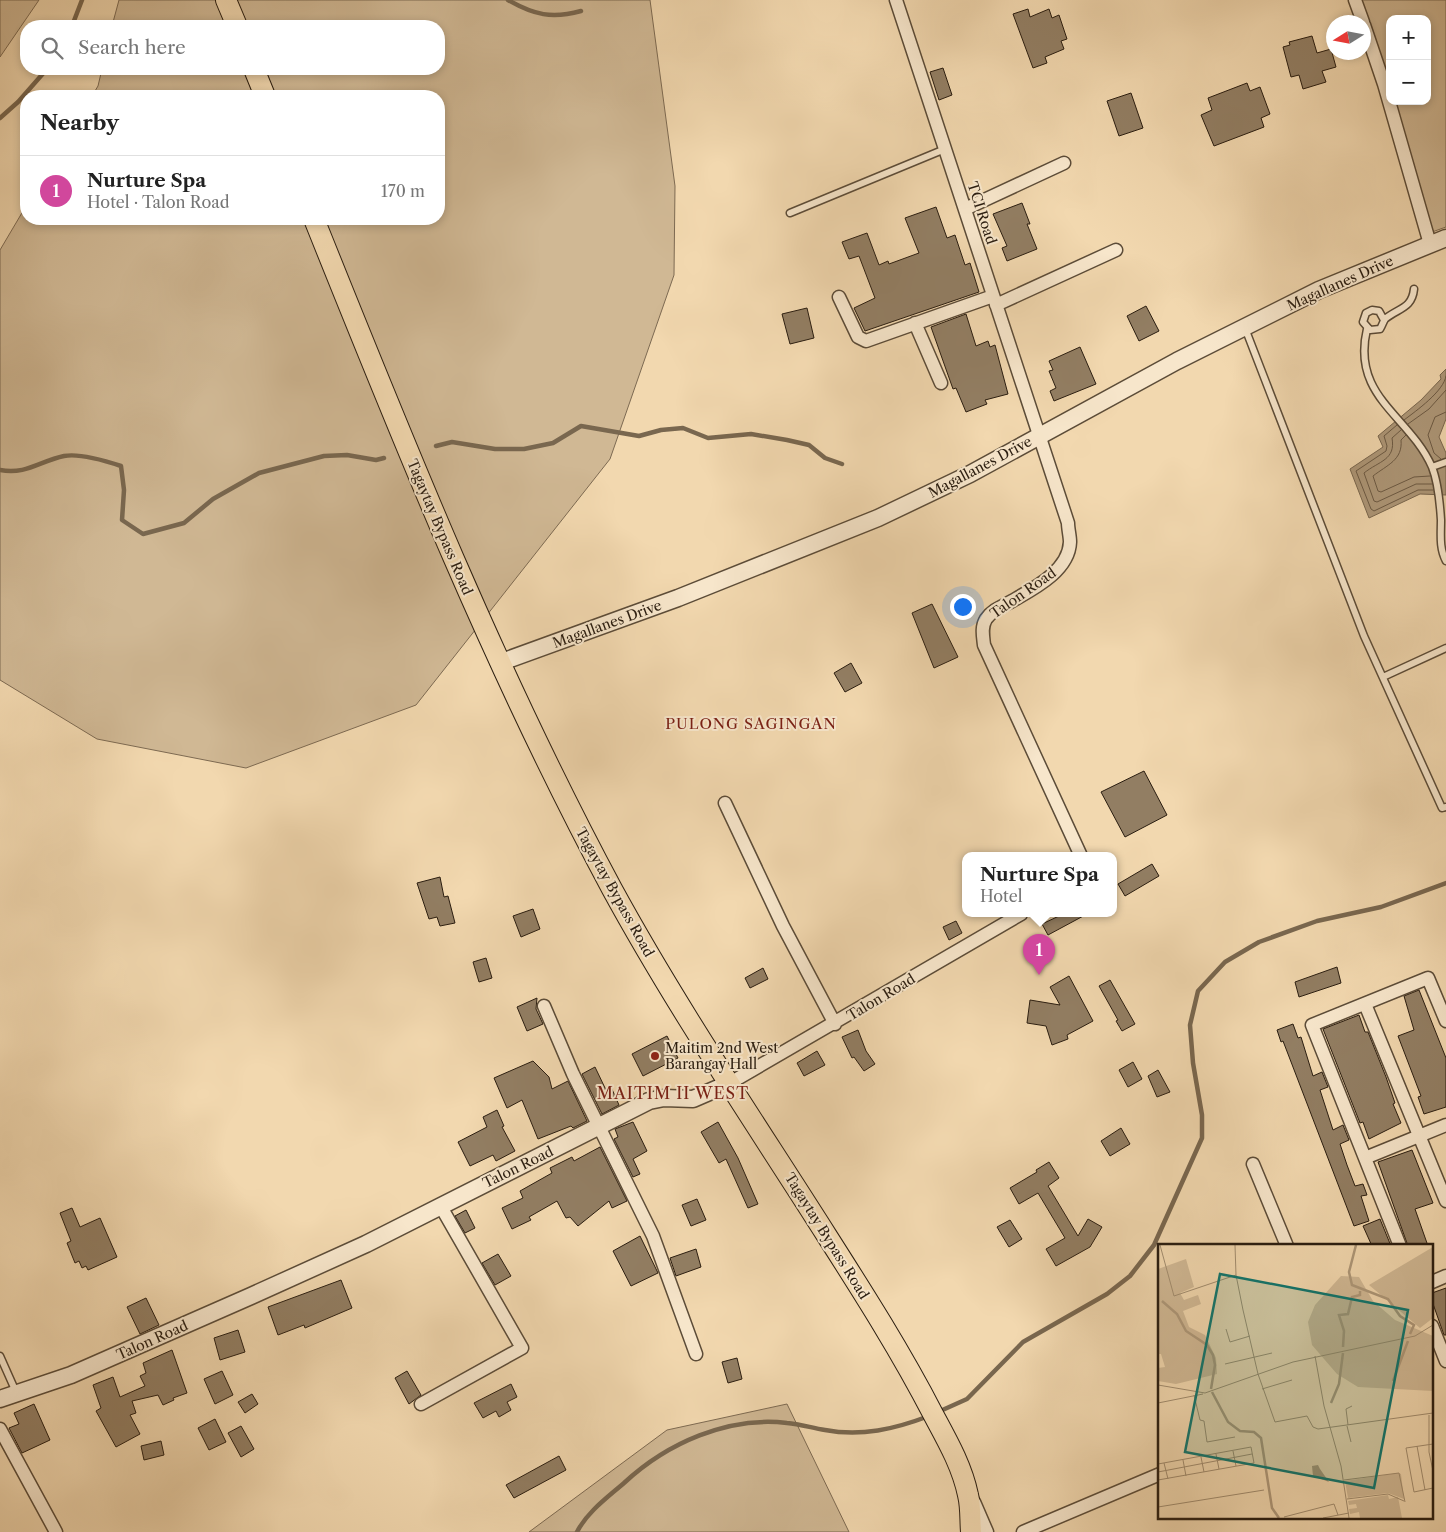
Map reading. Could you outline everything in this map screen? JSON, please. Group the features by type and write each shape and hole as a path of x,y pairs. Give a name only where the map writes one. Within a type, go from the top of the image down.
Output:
{"main road":[{"path":"226,0 234,20"},
{"path":"256,75 263,90"},
{"name":"Tagaytay Bypass Road","path":"316,225 408,453 499,663 613,891 668,987 885,1327 925,1397 960,1466 969,1498 971,1532"}],"street":[{"name":"TCI Road","path":"896,0 1039,435"},
{"path":"1355,0 1360,15"},
{"path":"1371,47 1384,84 1430,244"},
{"path":"965,209 1064,163"},
{"name":"Magallanes Drive","path":"499,663 678,598 878,518 970,474 1039,435 1319,290 1446,238"},
{"path":"839,297 858,337 866,341 915,323 994,301 1116,250"},
{"path":"915,323 941,384"},
{"name":"Talon Road","path":"1039,435 1068,523 1070,543 1066,560 1059,568 1026,593 996,610 986,619 982,630 984,645 1079,852"},
{"path":"725,803 783,926 835,1024"},
{"name":"Talon Road","path":"0,1399 70,1375 366,1244 649,1101 664,1098 693,1099 730,1084 1016,917"},
{"path":"1399,1244 1312,1025 1428,978 1446,1022"},
{"path":"1365,1004 1446,1201"},
{"path":"544,1006 573,1074 653,1236 696,1354"},
{"path":"1365,1158 1446,1125"},
{"path":"1253,1164 1286,1244"},
{"path":"421,1404 522,1348 440,1205"},
{"path":"1434,1281 1446,1276"},
{"path":"1434,1331 1446,1361"},
{"path":"0,1428 56,1532"},
{"path":"960,1466 987,1532"},
{"path":"1024,1532 1158,1475"}],"lane":[{"path":"790,213 945,149"},
{"path":"1367,328 1376,331 1382,327 1384,320 1407,307 1413,299 1414,289"},
{"path":"1384,320 1379,311 1369,311 1363,319 1367,328 1362,348 1366,368 1371,383 1432,468 1441,518 1440,544 1446,561"},
{"path":"1245,327 1364,636 1442,808 1446,807"},
{"path":"1432,468 1446,462"},
{"path":"1384,677 1446,648"},
{"path":"0,1356 17,1393"}],"shaded area":[{"path":"0,0 39,0 25,20 20,20 20,28 0,57"},
{"path":"119,0 650,0 675,186 674,275 610,459 416,705 246,768 97,739 0,680 0,250 20,216 20,225 445,225 445,90 96,90 101,75 445,75 445,20 114,20"},
{"path":"1361,0 1446,0 1446,227 1432,232 1396,105 1431,105 1431,15 1386,15 1386,71 1371,28 1371,15 1366,15"},
{"path":"787,1404 849,1532 529,1532 667,1430"}],"water":[{"path":"1446,369 1446,419 1439,437 1446,453 1446,495 1420,494 1369,518 1350,469 1383,447 1378,436 1421,400 1441,379 1440,375"}],"building":[{"path":"1028,9 1030,17 1049,9 1052,18 1059,15 1067,39 1061,41 1064,49 1045,57 1047,63 1033,68 1013,14"},
{"path":"1312,36 1317,53 1326,50 1326,60 1334,60 1336,67 1322,71 1326,82 1303,89 1299,75 1291,77 1283,47 1290,45 1289,42"},
{"path":"943,68 952,95 939,100 930,72"},
{"path":"1247,83 1250,91 1260,87 1270,114 1261,118 1264,127 1214,146 1201,115 1212,110 1208,98"},
{"path":"1131,93 1143,128 1119,136 1107,101"},
{"path":"1022,203 1030,224 1027,224 1037,249 1007,261 1002,248 1007,246 993,214"},
{"path":"936,207 947,238 955,235 965,265 970,263 979,292 865,331 854,308 875,298 859,256 849,259 842,242 867,233 879,265 888,261 889,264 919,253 905,218"},
{"path":"1146,306 1159,331 1139,341 1127,316"},
{"path":"807,308 814,338 790,344 782,314"},
{"path":"966,314 976,346 988,341 990,347 995,345 1008,394 985,400 987,404 966,412 956,388 953,389 931,327"},
{"path":"1080,347 1096,384 1054,401 1050,391 1056,388 1049,371 1053,370 1049,361"},
{"path":"932,604 958,657 934,668 912,613"},
{"path":"851,663 862,683 845,692 834,673"},
{"path":"1144,771 1167,815 1125,837 1101,792"},
{"path":"1152,864 1159,876 1125,896 1118,884"},
{"path":"440,877 444,897 448,896 455,923 440,926 437,917 429,919 417,883"},
{"path":"533,909 540,929 521,937 513,916"},
{"path":"1057,917 1081,917 1048,935 1042,924"},
{"path":"956,921 962,933 949,940 943,927"},
{"path":"486,958 492,978 479,982 473,962"},
{"path":"1337,967 1341,983 1299,997 1295,982"},
{"path":"763,968 768,979 750,988 745,978"},
{"path":"1069,976 1093,1021 1067,1035 1068,1039 1052,1045 1046,1026 1027,1023 1030,1000 1060,1005 1050,987"},
{"path":"1110,980 1135,1024 1122,1031 1099,986"},
{"path":"1419,990 1446,1058 1446,1107 1424,1114 1418,1097 1421,1096 1398,1036 1414,1030 1404,996"},
{"path":"537,998 536,1009 543,1024 527,1031 517,1007"},
{"path":"1359,1015 1386,1077 1395,1103 1393,1104 1401,1123 1369,1139 1363,1122 1360,1123 1323,1029"},
{"path":"1293,1024 1298,1038 1301,1037 1313,1076 1322,1072 1328,1087 1320,1090 1333,1130 1343,1125 1349,1140 1340,1144 1355,1186 1363,1184 1367,1195 1361,1196 1369,1221 1354,1226 1283,1041 1281,1042 1277,1030"},
{"path":"858,1030 866,1051 875,1064 864,1071 854,1057 852,1058 842,1037"},
{"name":"Maitim 2nd West Barangay Hall","path":"667,1036 678,1058 643,1076 632,1054"},
{"path":"817,1051 825,1065 804,1076 797,1063"},
{"path":"533,1061 549,1077 552,1089 568,1081 587,1121 573,1128 571,1126 538,1139 522,1100 507,1108 494,1078"},
{"path":"1133,1062 1142,1079 1128,1087 1119,1070"},
{"path":"595,1067 606,1090 611,1087 619,1105 602,1114 582,1074"},
{"path":"1158,1070 1170,1092 1157,1097 1148,1076"},
{"path":"497,1110 504,1126 502,1127 515,1151 496,1161 493,1155 470,1166 458,1142 487,1127 483,1117"},
{"path":"633,1122 647,1151 633,1159 640,1174 633,1177 614,1139 618,1137 615,1129"},
{"path":"718,1122 738,1158 758,1204 748,1208 726,1159 719,1163 701,1132"},
{"path":"1121,1128 1130,1144 1110,1156 1101,1141"},
{"path":"600,1147 627,1201 612,1208 609,1201 578,1226 570,1217 566,1218 557,1201 529,1217 531,1220 512,1229 502,1208 523,1198 520,1191 552,1173 550,1168 572,1157 574,1161"},
{"path":"1412,1150 1433,1203 1415,1209 1427,1244 1407,1244 1378,1162"},
{"path":"1049,1162 1059,1178 1048,1186 1078,1236 1088,1219 1102,1227 1090,1247 1056,1266 1046,1249 1065,1238 1038,1193 1019,1204 1010,1188 1037,1172 1036,1170"},
{"path":"697,1199 706,1220 691,1226 682,1205"},
{"path":"72,1208 80,1227 100,1218 117,1257 88,1270 86,1266 82,1268 79,1261 75,1263 67,1243 71,1241 60,1213"},
{"path":"466,1210 475,1228 465,1233 455,1216"},
{"path":"1380,1219 1390,1244 1371,1244 1363,1226"},
{"path":"1010,1220 1022,1239 1009,1247 997,1227"},
{"path":"640,1236 658,1273 631,1286 613,1251"},
{"path":"696,1249 701,1267 676,1276 670,1258"},
{"path":"498,1254 511,1276 495,1285 482,1263"},
{"path":"341,1280 352,1308 305,1328 304,1325 278,1335 268,1307"},
{"path":"1446,1288 1446,1335 1444,1335 1434,1307 1434,1292"},
{"path":"146,1298 159,1325 140,1334 127,1307"},
{"path":"238,1330 245,1352 220,1360 214,1338"},
{"path":"172,1350 187,1393 173,1398 174,1400 163,1405 158,1395 132,1401 136,1413 130,1415 140,1434 116,1447 96,1411 101,1408 93,1385 113,1377 120,1397 145,1386 140,1376 146,1373 143,1363"},
{"path":"737,1358 742,1379 728,1383 722,1362"},
{"path":"222,1371 233,1395 215,1404 204,1379"},
{"path":"407,1371 421,1395 409,1404 395,1378"},
{"path":"511,1384 517,1397 507,1402 511,1410 499,1417 496,1411 483,1418 474,1403"},
{"path":"252,1394 258,1404 245,1413 238,1402"},
{"path":"34,1404 50,1440 22,1453 9,1428 19,1424 14,1413"},
{"path":"215,1419 226,1442 209,1450 198,1428"},
{"path":"241,1426 254,1449 241,1457 228,1433"},
{"path":"161,1441 164,1455 144,1460 141,1446"},
{"path":"559,1456 566,1470 514,1498 506,1485"}],"waterway":[{"path":"74,20 82,0"},
{"path":"508,0 526,9 543,14 561,15 581,11"},
{"path":"29,90 42,75"},
{"path":"0,118 20,100"},
{"path":"436,446 452,442 495,449 524,449 553,443 581,426 639,436 661,430 683,428 708,438 751,434 787,440 809,445 825,458 842,464"},
{"path":"0,470 18,471 55,458 70,455 93,458 121,466 124,490 122,520 143,534 184,523 213,499 259,473 324,456 347,455 376,460 384,458"},
{"path":"938,1412 967,1399 1023,1342 1107,1294 1130,1276 1154,1245 1202,1138 1202,1115 1193,1063 1190,1025 1198,991 1225,962 1259,942 1317,921 1381,907 1446,883"},
{"path":"577,1532 598,1505 641,1469 679,1445 721,1428 765,1422 852,1433 891,1428 929,1416"}],"place":[{"name":"Nurture Spa","path":"1039,975"},
{"name":"Maitim 2nd West Barangay Hall","path":"655,1056"}],"district":[{"name":"PULONG SAGINGAN","path":"751,724"},
{"name":"MAITIM II WEST","path":"673,1093"}]}
